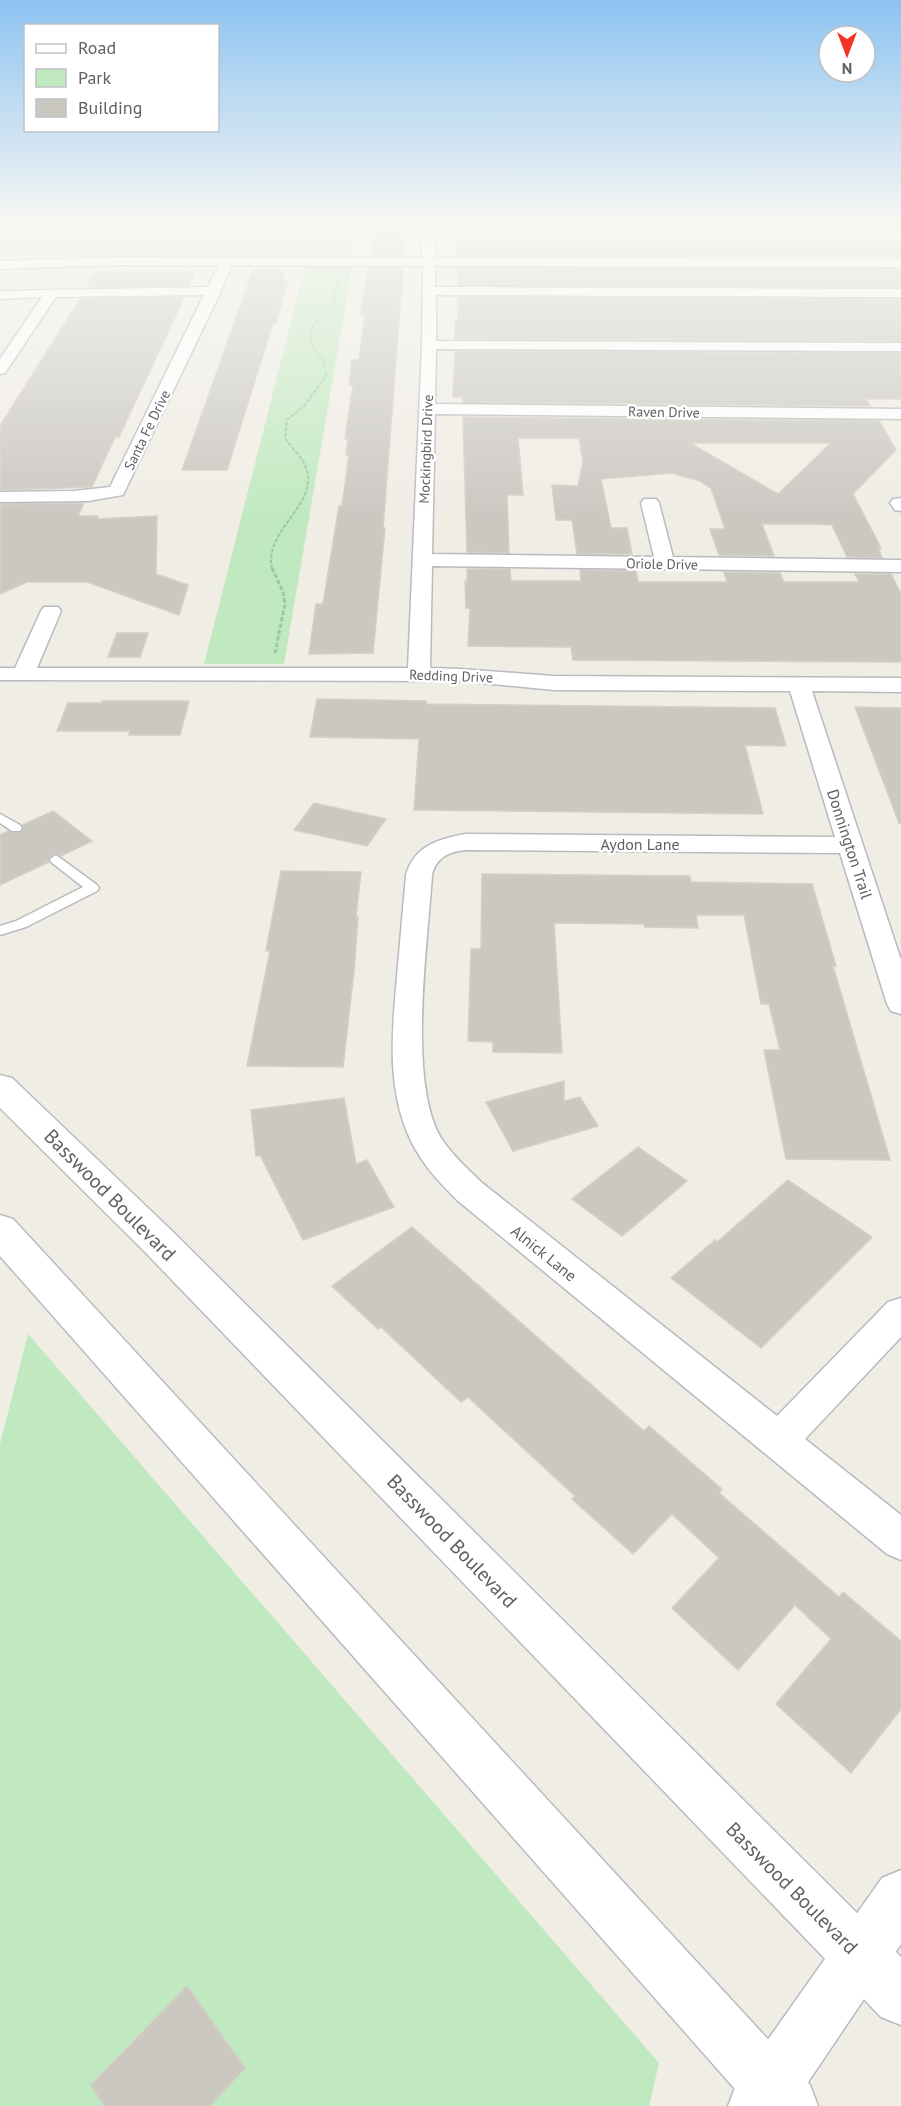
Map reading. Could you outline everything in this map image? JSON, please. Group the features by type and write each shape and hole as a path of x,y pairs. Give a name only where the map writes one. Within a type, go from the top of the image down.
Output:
{"street":[{"path":"0,370 33,321"},
{"name":"Santa Fe Drive","path":"0,497 99,496 117,491 199,321"},
{"name":"Mockingbird Drive","path":"419,674 429,321"},
{"path":"0,345 17,345"},
{"path":"429,345 901,347"},
{"name":"Raven Drive","path":"428,409 901,414"},
{"path":"650,503 665,564"},
{"name":"Oriole Drive","path":"422,560 901,566"},
{"path":"22,674 51,612"},
{"name":"Redding Drive","path":"0,674 419,674 477,676 554,683 901,685"},
{"name":"Donnington Trail","path":"800,684 901,1004"},
{"name":"Aydon Lane","path":"431,853 451,844 465,842 851,845"},
{"name":"Alnick Lane","path":"431,853 424,858 419,875 407,1035 410,1088 416,1116 427,1142 444,1166 477,1198 901,1540"},
{"name":"Basswood Boulevard","path":"0,1087 158,1241 901,1997"},
{"path":"0,1230 772,2099 859,1955 901,1897"},
{"path":"777,1442 901,1313"}],"lane":[{"path":"0,818 16,828"},
{"path":"0,931 21,924 92,888 56,858"}],"path":[{"path":"271,674 285,599 271,571 271,554 274,539 303,498 309,480 305,465 285,438 287,420 305,405 326,376 324,362 312,345 310,336 312,327 317,321"}],"green space":[{"path":"291,321 343,321 284,664 204,664"},
{"path":"28,1334 659,2063 649,2106 0,2106 0,1444"}],"building":[{"path":"66,321 173,321 119,437 115,437 92,487 0,490 0,426"},
{"path":"235,321 276,321 273,323 227,470 182,470"},
{"path":"364,321 399,321 383,528 385,528 373,653 309,654 316,604 323,604 339,506 342,506 349,455 346,455 348,439 345,439 353,385 349,385 352,360 359,360"},
{"path":"455,321 901,321 901,341 455,339"},
{"path":"455,351 901,353 901,399 866,399 870,406 463,402 463,397 453,397"},
{"path":"463,417 879,421 896,450 853,494 881,548 878,548 882,558 847,557 832,525 817,524 762,524 774,556 719,555 710,529 725,529 711,488 700,481 671,473 601,479 611,528 627,528 632,554 577,554 572,520 556,520 552,485 578,486 583,462 579,438 518,438 523,495 507,495 509,553 467,552","holes":["690,443 831,443 778,494"]},
{"path":"84,503 78,516 98,516 97,519 157,516 156,574 188,585 179,615 87,582 27,582 0,594 0,504"},
{"path":"467,569 510,569 511,581 581,581 580,570 636,571 638,582 727,582 724,572 780,573 784,582 859,582 855,574 891,574 901,594 901,662 573,660 571,647 468,646 470,608 466,608"},
{"path":"117,633 148,633 140,657 108,657"},
{"path":"317,699 426,701 426,704 775,708 786,746 745,745 763,814 414,810 419,739 310,737"},
{"path":"102,701 189,701 180,735 129,735 130,731 57,731 68,703 102,703"},
{"path":"855,707 901,708 901,823 899,823"},
{"path":"314,803 386,819 367,846 294,830"},
{"path":"53,811 92,841 61,856 55,853 48,858 49,862 0,885 0,835 8,831 20,833 24,829 22,825"},
{"path":"281,871 361,872 356,917 358,917 354,971 343,1067 247,1066 270,951 266,951"},
{"path":"482,874 690,876 691,882 812,884 836,966 833,966 890,1160 786,1159 764,1050 780,1050 769,1004 761,1004 744,915 696,915 698,928 645,927 644,924 554,923 562,1053 493,1052 493,1042 468,1041 471,949 481,949"},
{"path":"564,1081 564,1101 580,1097 598,1126 513,1151 486,1102"},
{"path":"344,1098 356,1164 367,1160 394,1207 303,1240 260,1155 256,1156 251,1110"},
{"path":"638,1147 687,1181 622,1236 572,1199"},
{"path":"788,1180 872,1237 761,1348 671,1278 715,1240 717,1242"},
{"path":"412,1227 644,1431 649,1426 722,1489 719,1493 839,1597 843,1592 901,1641 901,1709 851,1773 776,1704 831,1639 795,1605 738,1670 672,1608 719,1558 672,1514 633,1554 572,1499 575,1496 468,1397 461,1402 381,1327 378,1329 332,1286"},
{"path":"187,1986 245,2068 210,2106 104,2106 91,2085"}]}
